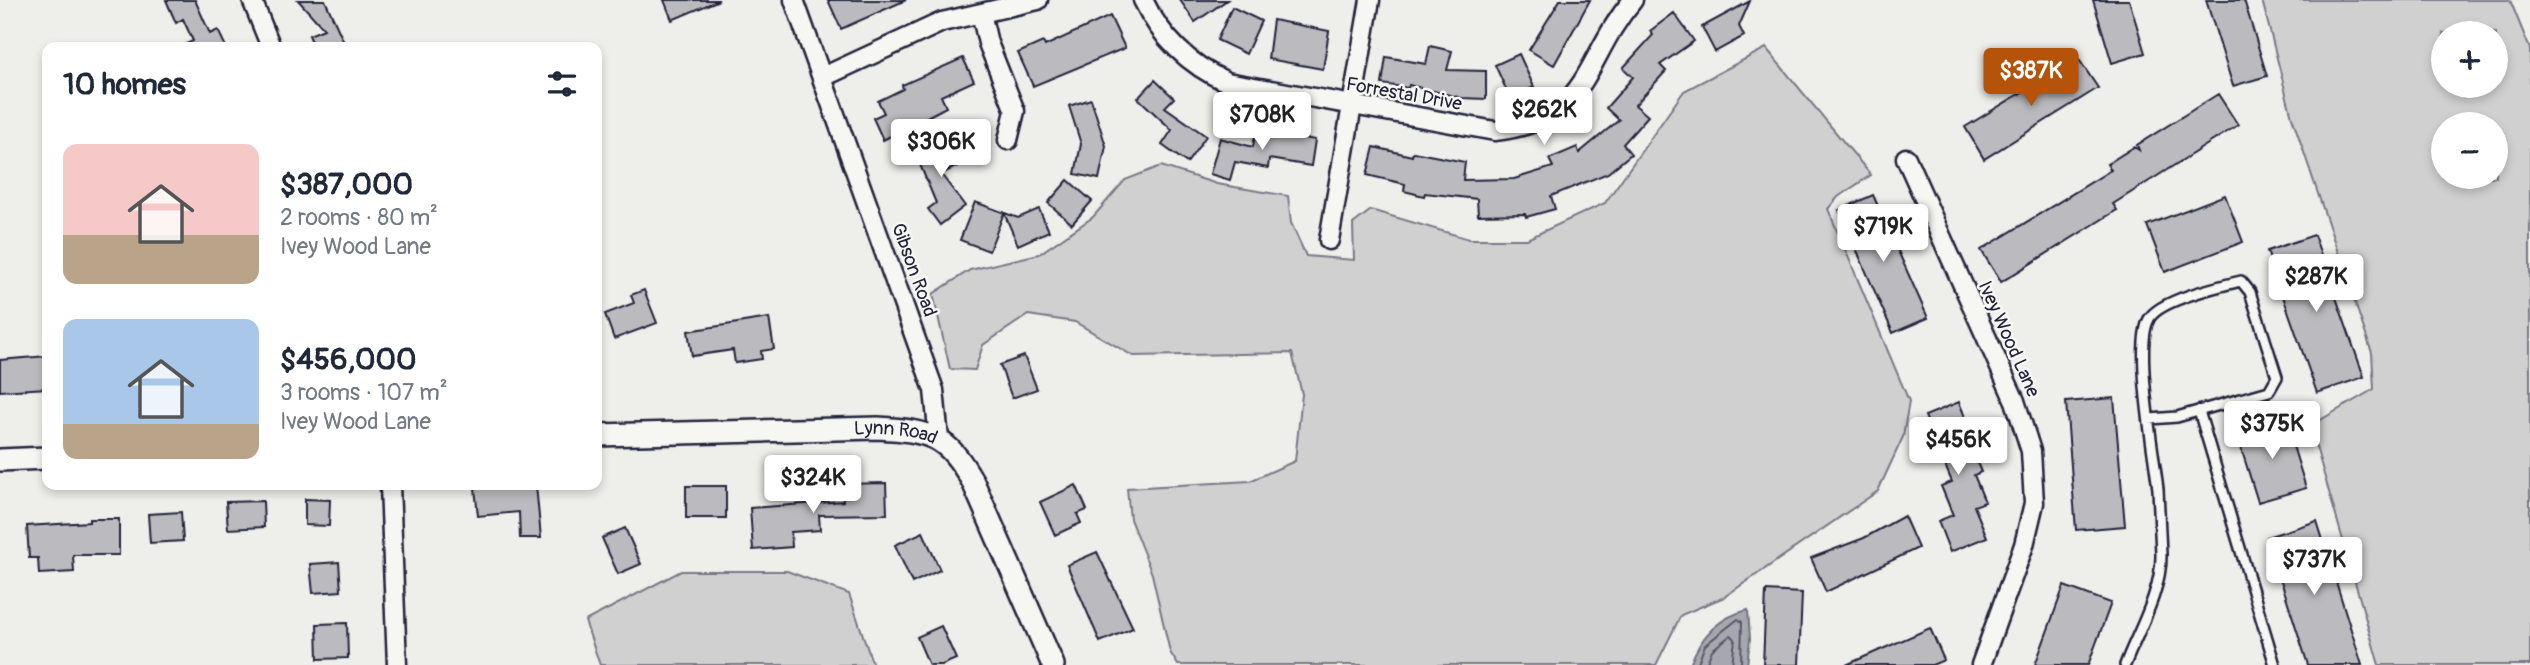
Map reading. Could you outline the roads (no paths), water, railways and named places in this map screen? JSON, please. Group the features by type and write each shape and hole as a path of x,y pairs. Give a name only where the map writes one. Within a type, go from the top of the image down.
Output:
{"street":[{"path":"252,0 269,42"},
{"name":"Gibson Road","path":"794,0 934,390 939,439"},
{"path":"822,77 942,22 1038,0"},
{"name":"Forrestal Drive","path":"1143,0 1160,30 1179,52 1212,75 1242,87 1495,131 1528,125 1548,116 1579,90 1615,23 1633,0"},
{"path":"1329,240 1370,0"},
{"path":"981,13 988,43 1015,111 1008,140"},
{"name":"Ivey Wood Lane","path":"1906,158 2015,401 2031,451 2034,503 2024,545 1980,665"},
{"name":"Lynn Road","path":"602,435 877,428 925,433 939,439 956,455 973,482 1053,665"},
{"path":"0,460 42,458"},
{"path":"390,490 397,665"}],"lane":[{"path":"2125,665 2159,573 2158,494 2150,419 2144,338 2148,320 2157,310 2170,304 2241,281 2250,292 2277,377 2269,391 2199,411 2150,419"},
{"path":"2199,411 2275,665"}],"water":[{"path":"1748,610 1750,639 1747,665 1690,665 1705,637 1719,623"}]}
